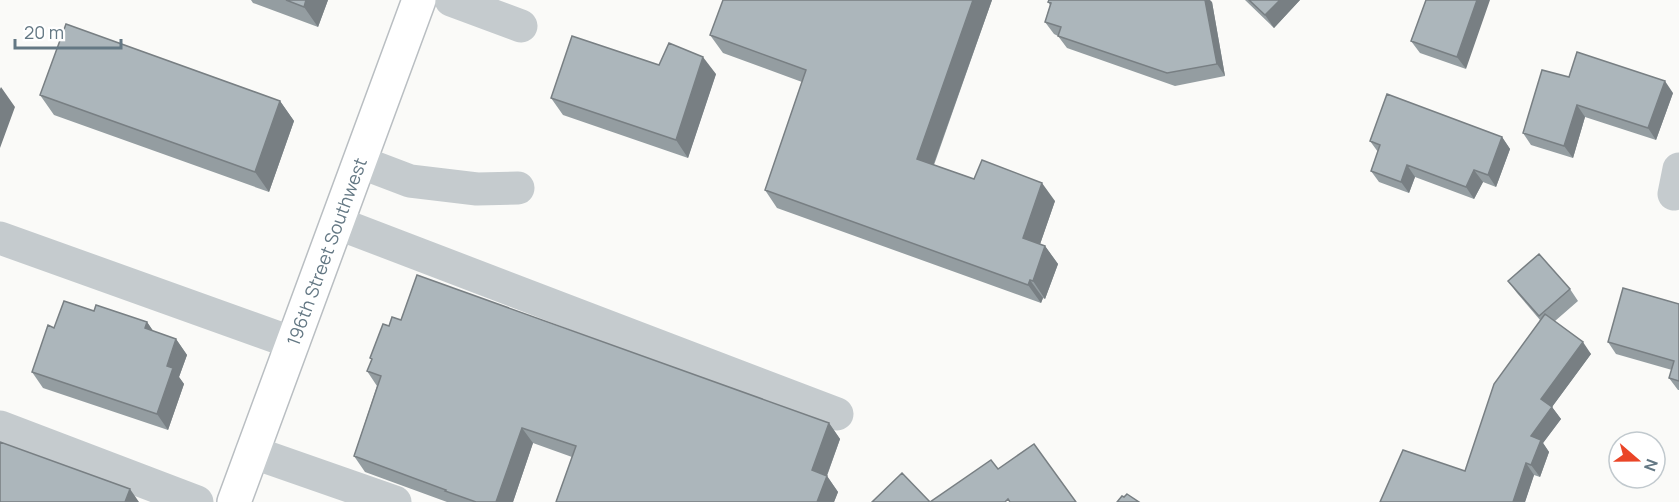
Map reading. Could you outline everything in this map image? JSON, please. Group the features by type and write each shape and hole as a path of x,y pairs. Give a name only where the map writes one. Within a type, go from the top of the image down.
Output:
{"main road":[{"name":"196th Street Southwest","path":"234,502 419,0"}],"lane":[{"path":"451,0 521,26"},
{"path":"360,162 410,181 477,189 519,188"},
{"path":"337,224 837,414"},
{"path":"0,238 293,343"},
{"path":"0,427 197,502"},
{"path":"252,452 394,502"}],"building":[{"path":"286,0 306,0 304,7"},
{"path":"723,0 973,0 917,159 974,179 982,160 1042,183 1023,238 1045,246 1033,281 1030,280 1028,285 765,190 806,70 710,35"},
{"path":"1049,0 1205,0 1217,64 1167,73 1058,36 1061,27 1045,22 1051,3 1048,2"},
{"path":"1249,0 1280,0 1265,15"},
{"path":"1426,0 1477,0 1457,57 1411,41"},
{"path":"66,24 280,101 255,172 40,95"},
{"path":"572,36 659,65 669,43 703,57 676,140 551,98"},
{"path":"1577,52 1665,81 1648,128 1577,105 1564,146 1523,133 1542,70 1569,77"},
{"path":"1387,94 1502,137 1488,175 1474,170 1466,187 1407,165 1401,182 1371,171 1380,145 1370,141"},
{"path":"1539,254 1570,289 1539,316 1508,281"},
{"path":"417,275 829,423 812,470 827,476 817,502 556,502 576,446 522,428 496,502 476,502 354,456 381,376 367,371 372,359 370,358 383,324 389,326 392,317 401,320"},
{"path":"1623,288 1679,304 1679,381 1669,378 1674,361 1608,342"},
{"path":"64,301 94,311 96,305 147,322 145,328 176,339 167,366 173,368 157,414 32,372 48,325 54,328"},
{"path":"1545,314 1583,342 1541,399 1552,407 1531,436 1541,440 1531,465 1526,463 1513,502 1380,502 1403,450 1465,471 1494,384"},
{"path":"0,442 130,489 125,502 0,502"},
{"path":"1034,444 1076,502 1010,502 1008,499 1005,502 930,502 991,460 998,469"},
{"path":"902,473 930,502 872,502"},
{"path":"1127,494 1139,502 1117,502"}]}
